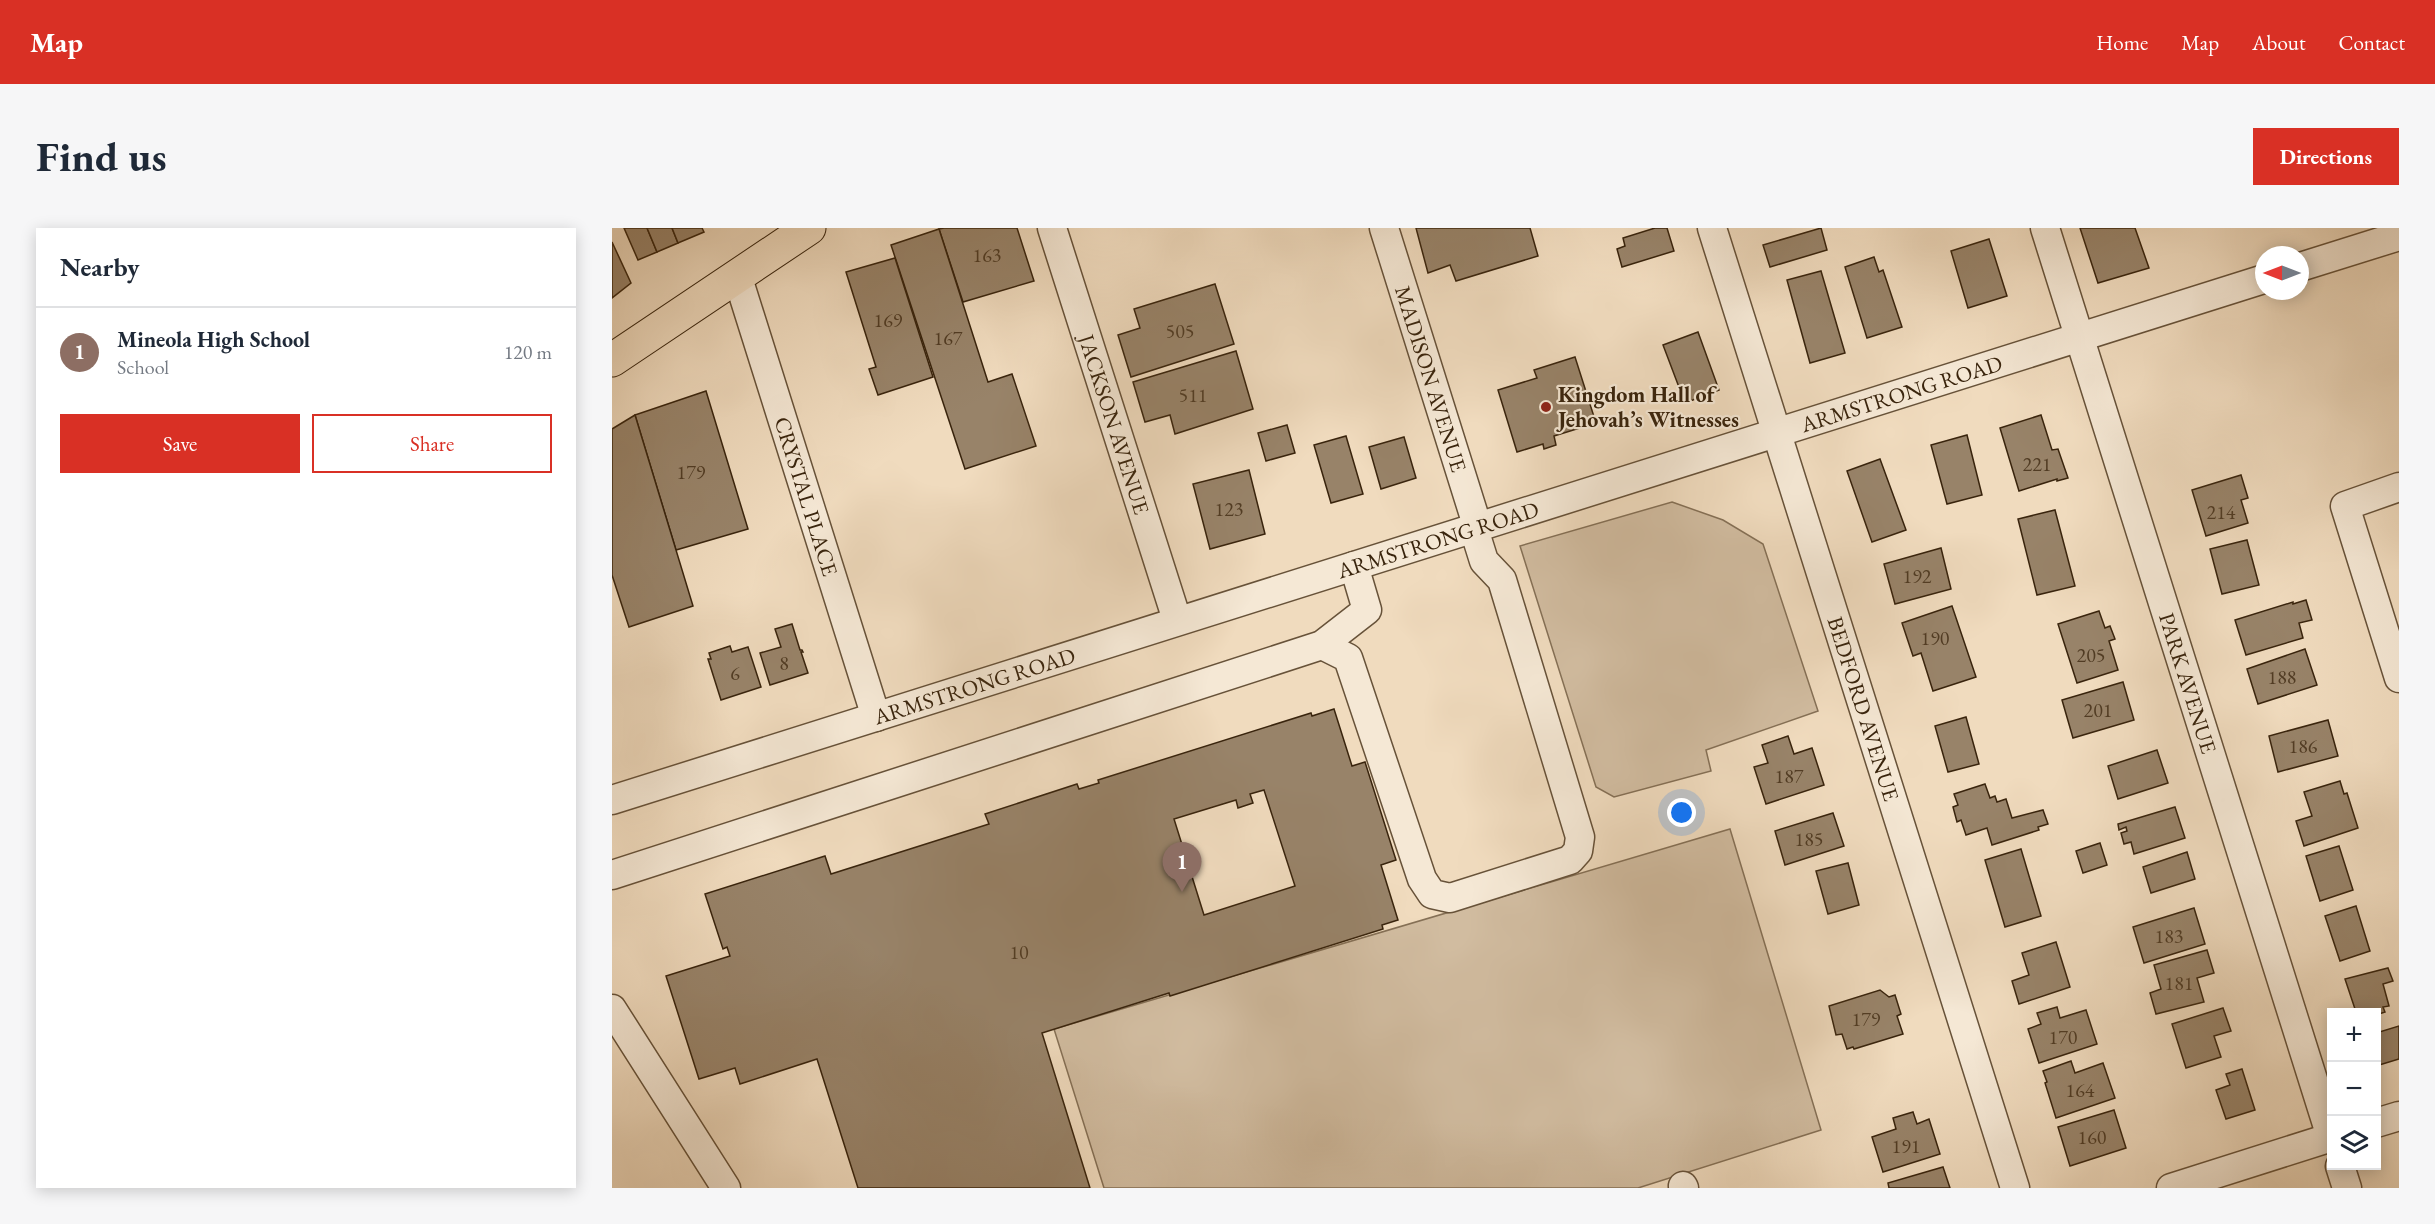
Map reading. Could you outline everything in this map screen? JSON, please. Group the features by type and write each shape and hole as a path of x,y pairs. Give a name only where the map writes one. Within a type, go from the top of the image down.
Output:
{"main road":[{"path":"612,360 809,228"}],"street":[{"name":"JACKSON AVENUE","path":"1052,228 1177,620"},
{"name":"MADISON AVENUE","path":"1322,645 1348,658 1422,879 1432,894 1450,898 1570,860 1578,851 1580,837 1502,580 1484,561 1476,528 1384,228"},
{"name":"BEDFORD AVENUE","path":"1712,228 2015,1188"},
{"name":"PARK AVENUE","path":"2045,228 2327,1125"},
{"path":"2309,264 2397,236"},
{"name":"CRYSTAL PLACE","path":"737,276 876,717"},
{"name":"ARMSTRONG ROAD","path":"612,800 2255,282"},
{"path":"2397,495 2345,506 2399,678"},
{"path":"612,875 1322,645 1367,610 1354,566"},
{"path":"612,1009 726,1188"},
{"path":"2381,1121 2399,1116"},
{"path":"2171,1188 2327,1139"},
{"path":"2341,1170 2347,1188"}],"shaded area":[{"path":"1672,502 1723,520 1763,544 1818,711 1706,750 1711,771 1614,797 1596,787 1520,546"},
{"path":"1730,829 1821,1130 1638,1188 1104,1188 1054,1029"}],"building":[{"path":"624,228 647,228 657,252 638,260"},
{"path":"647,228 672,228 678,243 657,252"},
{"path":"672,228 702,228 704,232 678,243"},
{"path":"1017,228 1034,281 963,302 939,229"},
{"path":"1416,228 1530,228 1538,256 1456,281 1450,265 1428,273"},
{"path":"1655,228 1667,228 1674,251 1622,267 1617,249 1625,246 1623,238"},
{"path":"1821,228 1827,250 1770,267 1763,245"},
{"path":"2080,228 2135,228 2149,268 2098,283"},
{"path":"939,229 988,382 1012,374 1036,446 965,469 891,245"},
{"path":"1989,239 2007,296 1968,308 1951,251"},
{"path":"612,242 631,283 612,298"},
{"path":"1874,257 1879,272 1883,270 1902,327 1867,338 1845,267"},
{"path":"895,258 933,377 878,395 869,369 876,367 846,272"},
{"path":"1821,271 1845,353 1810,363 1787,280"},
{"path":"1215,284 1234,344 1131,377 1118,335 1140,328 1134,309"},
{"path":"1698,332 1719,390 1685,403 1663,345"},
{"path":"1236,351 1253,409 1175,434 1170,415 1145,422 1133,382"},
{"name":"Kingdom Hall of Jehovah’s Witnesses","path":"1575,357 1596,423 1554,436 1556,445 1544,449 1543,444 1517,452 1498,390 1537,378 1534,370"},
{"path":"706,391 748,529 676,550 635,415"},
{"path":"635,415 693,606 629,627 612,575 612,429"},
{"path":"2041,415 2052,450 2058,449 2068,478 2057,481 2057,479 2019,491 2000,428"},
{"path":"1287,425 1295,453 1266,461 1258,433"},
{"path":"1967,435 1982,495 1947,504 1931,445"},
{"path":"1346,436 1363,494 1331,503 1314,445"},
{"path":"1404,437 1416,478 1381,489 1369,447"},
{"path":"1880,459 1906,530 1872,542 1847,471"},
{"path":"1249,470 1265,534 1210,549 1193,484"},
{"path":"2241,475 2248,498 2241,500 2248,523 2206,536 2192,490"},
{"path":"2055,510 2075,586 2037,595 2018,519"},
{"path":"2247,540 2259,585 2222,594 2210,549"},
{"path":"1941,548 1951,589 1895,604 1884,564"},
{"path":"2306,600 2312,620 2299,623 2303,638 2246,655 2235,620"},
{"path":"1952,606 1976,677 1933,691 1921,653 1913,656 1902,623"},
{"path":"2099,611 2105,628 2110,626 2115,639 2109,641 2118,670 2077,683 2058,624"},
{"path":"792,624 808,673 770,685 760,653 781,647 775,629"},
{"path":"730,646 732,652 748,647 761,687 721,700 708,659 711,659 709,653"},
{"path":"2305,649 2317,685 2258,704 2247,669"},
{"path":"2123,682 2134,720 2073,738 2062,700"},
{"path":"1334,709 1352,766 1365,762 1396,860 1381,865 1398,920 1382,925 1383,929 1170,996 1169,993 1042,1033 1090,1188 858,1188 817,1059 740,1084 735,1068 699,1079 666,976 730,956 727,947 723,949 705,894 825,856 831,874 989,824 985,814 1077,784 1079,789 1099,783 1098,780 1311,713 1312,716","holes":["1264,790 1295,886 1204,915 1174,819 1236,800 1238,808 1253,803 1250,794"]},
{"path":"1966,717 1979,764 1948,772 1935,726"},
{"path":"2328,720 2338,756 2278,772 2269,736"},
{"path":"1788,736 1794,754 1812,748 1824,785 1766,804 1754,767 1768,763 1762,745"},
{"path":"2157,750 2168,783 2118,799 2108,766"},
{"path":"2340,781 2344,794 2347,793 2358,828 2304,846 2296,821 2312,816 2304,792"},
{"path":"1985,784 1990,798 1995,796 1997,802 2006,799 2012,818 2043,810 2048,824 2038,827 2039,830 1992,845 1987,828 1966,835 1961,820 1957,822 1953,807 1958,805 1954,794"},
{"path":"2175,807 2185,838 2134,854 2131,842 2124,844 2121,833 2127,831 2126,827 2119,830 2118,824"},
{"path":"1833,813 1844,846 1785,865 1775,831"},
{"path":"2100,843 2107,865 2083,873 2076,851"},
{"path":"2339,846 2353,890 2320,901 2306,856"},
{"path":"2021,849 2041,916 2005,927 1985,860"},
{"path":"2187,852 2195,879 2151,893 2143,867"},
{"path":"1848,863 1859,905 1828,914 1816,871"},
{"path":"2356,906 2370,951 2340,961 2325,916"},
{"path":"2194,908 2205,944 2144,963 2133,927"},
{"path":"2056,942 2070,987 2019,1004 2012,981 2029,975 2022,953"},
{"path":"2207,950 2214,973 2197,978 2204,1002 2156,1014 2150,993 2161,989 2154,965"},
{"path":"2388,968 2393,981 2383,984 2389,1006 2383,1007 2385,1012 2381,1013 2381,1008 2355,1008 2345,979"},
{"path":"1880,990 1889,997 1895,995 1901,1014 1897,1016 1903,1034 1854,1049 1853,1047 1847,1049 1842,1034 1836,1035 1829,1006"},
{"path":"2057,1007 2060,1018 2086,1010 2097,1044 2039,1063 2028,1029 2041,1024 2037,1013"},
{"path":"2223,1008 2231,1031 2214,1036 2221,1057 2186,1068 2172,1024"},
{"path":"2399,1026 2399,1059 2381,1064 2381,1062 2381,1031"},
{"path":"2071,1061 2075,1073 2103,1063 2115,1098 2056,1118 2043,1071"},
{"path":"2242,1069 2255,1110 2226,1119 2216,1090 2230,1085 2226,1074"},
{"path":"2114,1110 2126,1148 2070,1166 2058,1127"},
{"path":"1913,1112 1917,1124 1929,1119 1940,1154 1883,1172 1872,1137 1896,1129 1893,1118"},
{"path":"1943,1167 1950,1188 1889,1188 1888,1183"}],"place":[{"name":"Kingdom Hall of Jehovah’s Witnesses","path":"1546,407"},
{"name":"Mineola High School","path":"1182,892"}]}
